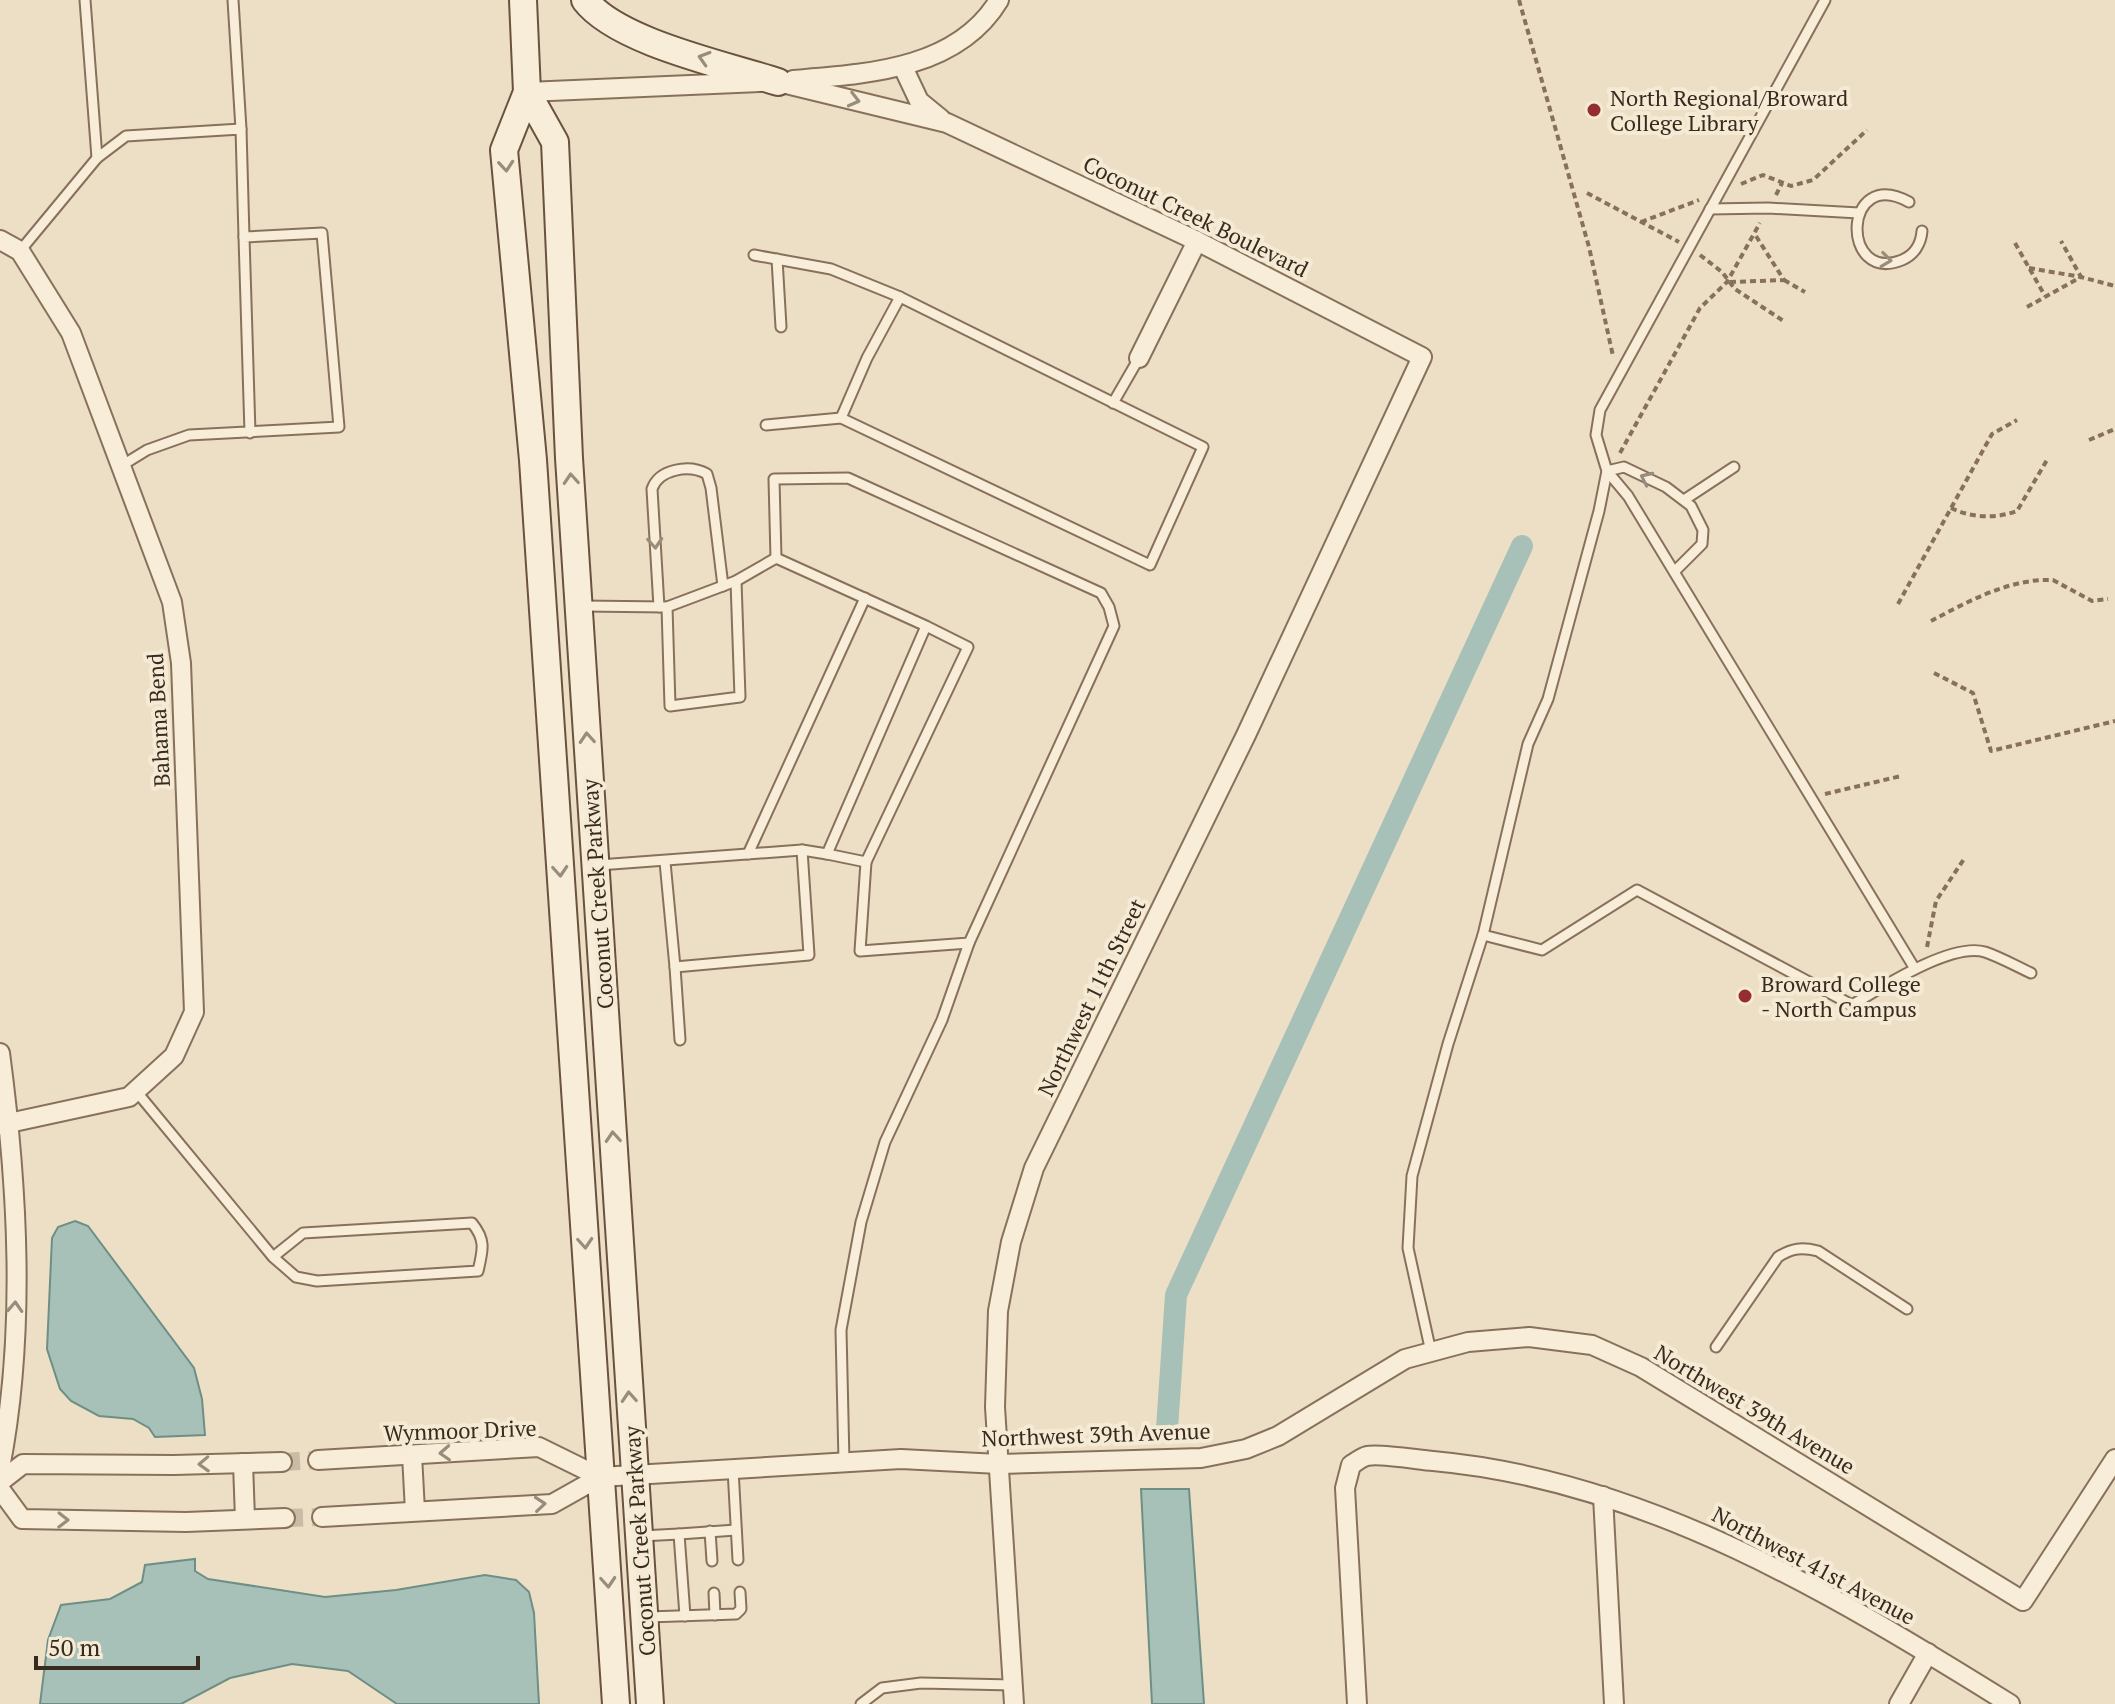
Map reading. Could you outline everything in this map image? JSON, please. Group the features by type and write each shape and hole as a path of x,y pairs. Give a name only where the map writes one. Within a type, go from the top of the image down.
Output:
{"main road":[{"name":"Coconut Creek Parkway","path":"523,0 527,92 504,150 533,460 616,1704"},
{"path":"585,0 592,9 618,27 647,41 778,82"},
{"name":"Coconut Creek Parkway","path":"527,92 555,142 579,606 650,1704"},
{"path":"541,576 560,617 574,827 595,865"}],"street":[{"path":"903,67 949,48 989,17 999,0"},
{"name":"Coconut Creek Boulevard","path":"527,92 778,82 903,67 919,101 947,123"},
{"name":"Coconut Creek Boulevard","path":"778,82 947,123 1197,241 1422,357"},
{"name":"Bahama Bend","path":"0,240 20,251 71,333 172,602 181,663 194,1012 174,1056 129,1097 5,1124"},
{"path":"1139,358 1197,241"},
{"name":"Northwest 11th Street","path":"1014,1695 995,1407 998,1311 1011,1242 1034,1168 1246,735 1422,357"},
{"path":"0,1053 17,1272 9,1422 0,1468"},
{"name":"Northwest 39th Avenue","path":"600,1477 901,1459 999,1464 1201,1458 1246,1449 1278,1436 1405,1359 1468,1342 1529,1337 1592,1345 1641,1367 2023,1601 2115,1459"},
{"name":"Wynmoor Drive","path":"318,1460 539,1447 600,1477"},
{"path":"412,1455 415,1511"},
{"name":"Northwest 41st Avenue","path":"1357,1704 1345,1488 1351,1465 1368,1455 1477,1465 1603,1496 1681,1524 1755,1556 1928,1653 2010,1704"},
{"path":"0,1482 23,1464 282,1462"},
{"path":"243,1463 245,1519"},
{"path":"322,1517 552,1504 600,1477"},
{"path":"0,1489 22,1519 186,1522 285,1518"},
{"path":"1603,1496 1614,1704"},
{"path":"1899,1704 1928,1653"}],"lane":[{"path":"85,0 97,158"},
{"path":"233,0 241,129 250,433"},
{"path":"1825,0 1600,410 1596,435 1607,471 1628,496 1810,796 1919,967"},
{"path":"20,251 97,158 126,136 241,129"},
{"path":"1909,202 1885,195 1866,204 1855,224 1859,246 1877,261 1888,263 1909,256 1917,248 1922,231"},
{"path":"1710,209 1768,208 1859,213"},
{"path":"121,466 147,450 189,435 339,427 322,233 244,237"},
{"path":"754,255 831,269 900,297 1203,447 1150,565 841,418 766,425"},
{"path":"777,259 781,327"},
{"path":"841,418 867,358 900,297"},
{"path":"1113,403 1139,358"},
{"path":"1607,471 1624,467 1666,487 1691,506 1703,530 1702,544 1674,572"},
{"path":"1684,500 1734,467"},
{"path":"723,586 707,474 693,469 667,472 655,479 652,489 670,706 740,697 736,581"},
{"path":"1431,1352 1408,1248 1412,1176 1448,1044 1483,935 1528,744 1548,699 1607,471"},
{"path":"776,558 774,479 848,478 1101,593 1114,626 969,943 942,1020 885,1142 861,1222 841,1330 844,1462"},
{"path":"579,606 663,607 736,581 776,558"},
{"path":"776,558 968,647 866,862 860,951 969,943"},
{"path":"748,854 865,598"},
{"path":"827,854 926,626"},
{"path":"595,865 802,850 866,862"},
{"path":"675,967 809,955 802,850"},
{"path":"665,862 680,1040"},
{"path":"1483,935 1542,950 1637,890 1852,1005 1919,967 1961,952 1982,951 2031,973"},
{"path":"136,1091 273,1257 296,1277 317,1281 478,1271 483,1252 481,1234 472,1223 303,1233 273,1257"},
{"path":"1716,1347 1778,1257 1791,1249 1818,1251 1907,1309"},
{"path":"733,1469 738,1560"},
{"path":"638,1537 736,1530"},
{"path":"710,1531 712,1561"},
{"path":"679,1534 685,1616"},
{"path":"645,1617 736,1614 741,1609 740,1592"},
{"path":"714,1593 715,1615"},
{"path":"861,1704 882,1688 921,1683 1014,1695"}],"path":[{"path":"1519,0 1589,247 1618,378"},
{"path":"1641,222 1763,175 1791,186 1813,180 1867,130"},
{"path":"1620,453 1700,308 1727,282 1782,183"},
{"path":"1754,233 1784,280 1805,292"},
{"path":"2061,241 2081,277"},
{"path":"2015,243 2045,296"},
{"path":"2029,268 2115,286"},
{"path":"2027,307 2081,277"},
{"path":"1727,282 1784,280"},
{"path":"1898,604 1992,434 2017,420"},
{"path":"2089,440 2115,429"},
{"path":"1951,508 1980,517 2017,511 2047,460"},
{"path":"1931,621 1980,596 2046,579 2092,601 2108,599"},
{"path":"1934,673 1973,693 1991,751 2115,721"},
{"path":"1810,796 1835,794 1901,776"},
{"path":"1919,967 1936,901 1964,859"}],"water":[{"path":"75,1221 88,1226 194,1368 202,1399 205,1435 155,1437 149,1428 133,1419 99,1416 71,1401 60,1389 47,1349 52,1238 58,1227"},
{"path":"1141,1489 1189,1489 1204,1704 1152,1704"},
{"path":"195,1559 195,1571 208,1579 325,1597 396,1590 485,1575 516,1580 529,1592 534,1613 539,1704 397,1704 348,1671 292,1664 230,1678 181,1704 40,1704 48,1640 61,1605 110,1599 142,1582 145,1565"}],"waterway":[{"path":"1167,1429 1176,1295 1522,546"}],"tunnel":[{"path":"282,1462 318,1460"},
{"path":"285,1518 322,1517"}],"place":[{"name":"North Regional/Broward College Library","path":"1594,110"},
{"name":"Broward College - North Campus","path":"1745,996"}]}
